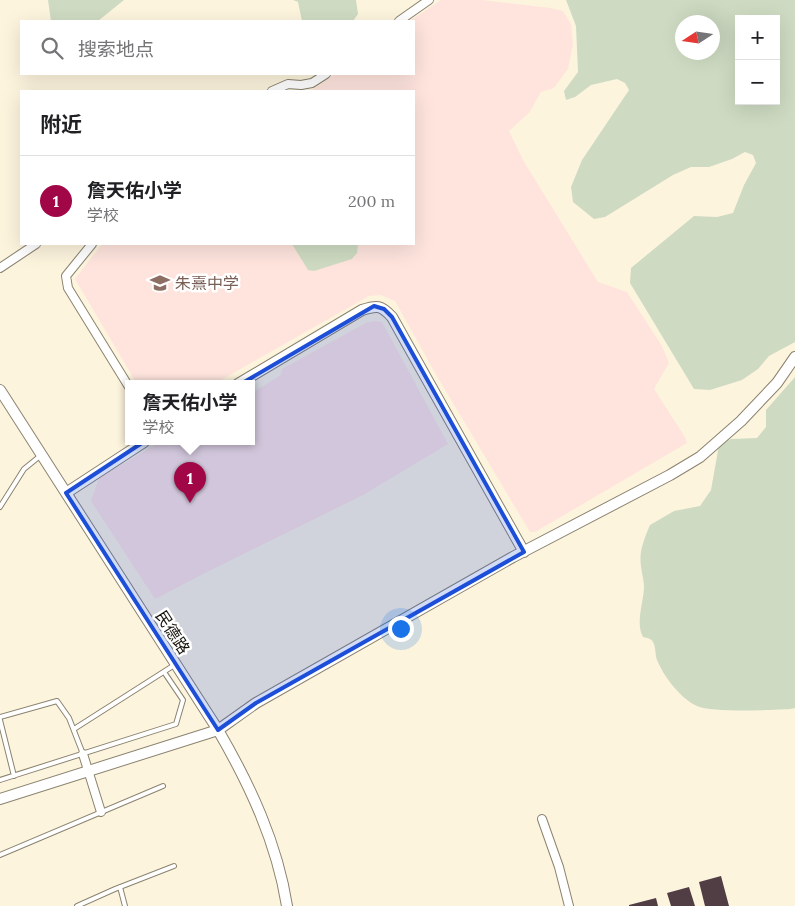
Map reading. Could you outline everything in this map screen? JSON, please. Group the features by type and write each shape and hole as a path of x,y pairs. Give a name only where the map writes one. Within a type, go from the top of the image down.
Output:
{"street":[{"path":"400,20 429,0"},
{"path":"274,90 288,84 312,84 325,75"},
{"path":"0,268 34,245"},
{"path":"91,245 66,276 68,288 125,380"},
{"path":"245,380 362,310 374,306 384,308 392,317 524,552"},
{"path":"0,799 218,730 256,703 524,552 661,480 700,457 741,421 777,382 795,357"},
{"name":"民德路","path":"0,390 218,730 242,771 260,810 274,854 287,906"},
{"path":"66,493 139,445"},
{"path":"83,754 101,812"},
{"path":"542,819 570,906"}],"lane":[{"path":"0,507 24,469 41,454"},
{"path":"74,729 176,664"},
{"path":"0,780 176,724 184,700 164,672"},
{"path":"14,776 0,719 57,701 69,718 83,754"},
{"path":"0,855 163,786"},
{"path":"77,906 174,866"},
{"path":"120,887 125,906"}],"highlighted area":[{"path":"374,306 384,309 392,317 524,552 256,703 218,730 66,493 157,433"}],"shaded area":[{"path":"441,0 482,0 563,11 571,24 573,44 568,69 554,88 541,92 529,113 509,131 523,160 598,282 627,292 662,346 669,363 654,389 687,443 535,532 530,532 435,373 395,301 381,295 369,296 221,380 135,380 75,279 101,245 415,245 415,90 312,90 334,75 415,75 415,20 411,20"},
{"path":"382,322 448,444 363,495 155,599 91,501 99,478 155,445 255,445 255,391 281,375 282,369 366,323"}],"green space":[{"path":"48,0 124,0 99,20 51,20"},
{"path":"293,0 356,0 358,14 354,20 302,20 298,2"},
{"path":"566,0 795,0 795,342 769,356 758,369 742,380 710,390 694,389 630,283 631,268 694,216 717,217 733,213 744,185 756,163 753,155 745,152 709,167 691,167 673,175 605,217 594,219 573,202 571,187 582,160 629,90 625,83 617,79 591,85 575,97 566,100 564,91 578,72 576,26"},
{"path":"293,245 358,245 357,253 352,259 314,271 308,270"},
{"path":"795,377 795,708 716,710 697,706 679,693 669,680 657,660 653,642 643,637 641,631 640,618 644,592 641,563 643,544 650,525 674,511 700,506 711,490 719,445 731,439 757,438 766,427 766,410"}],"building":[{"path":"721,876 729,906 705,906 699,882"},
{"path":"689,887 695,906 671,906 667,893"},
{"path":"656,898 658,906 629,906 629,905"}],"place":[{"name":"朱熹中学","path":"160,283"},
{"name":"詹天佑小学","path":"190,503"}]}
